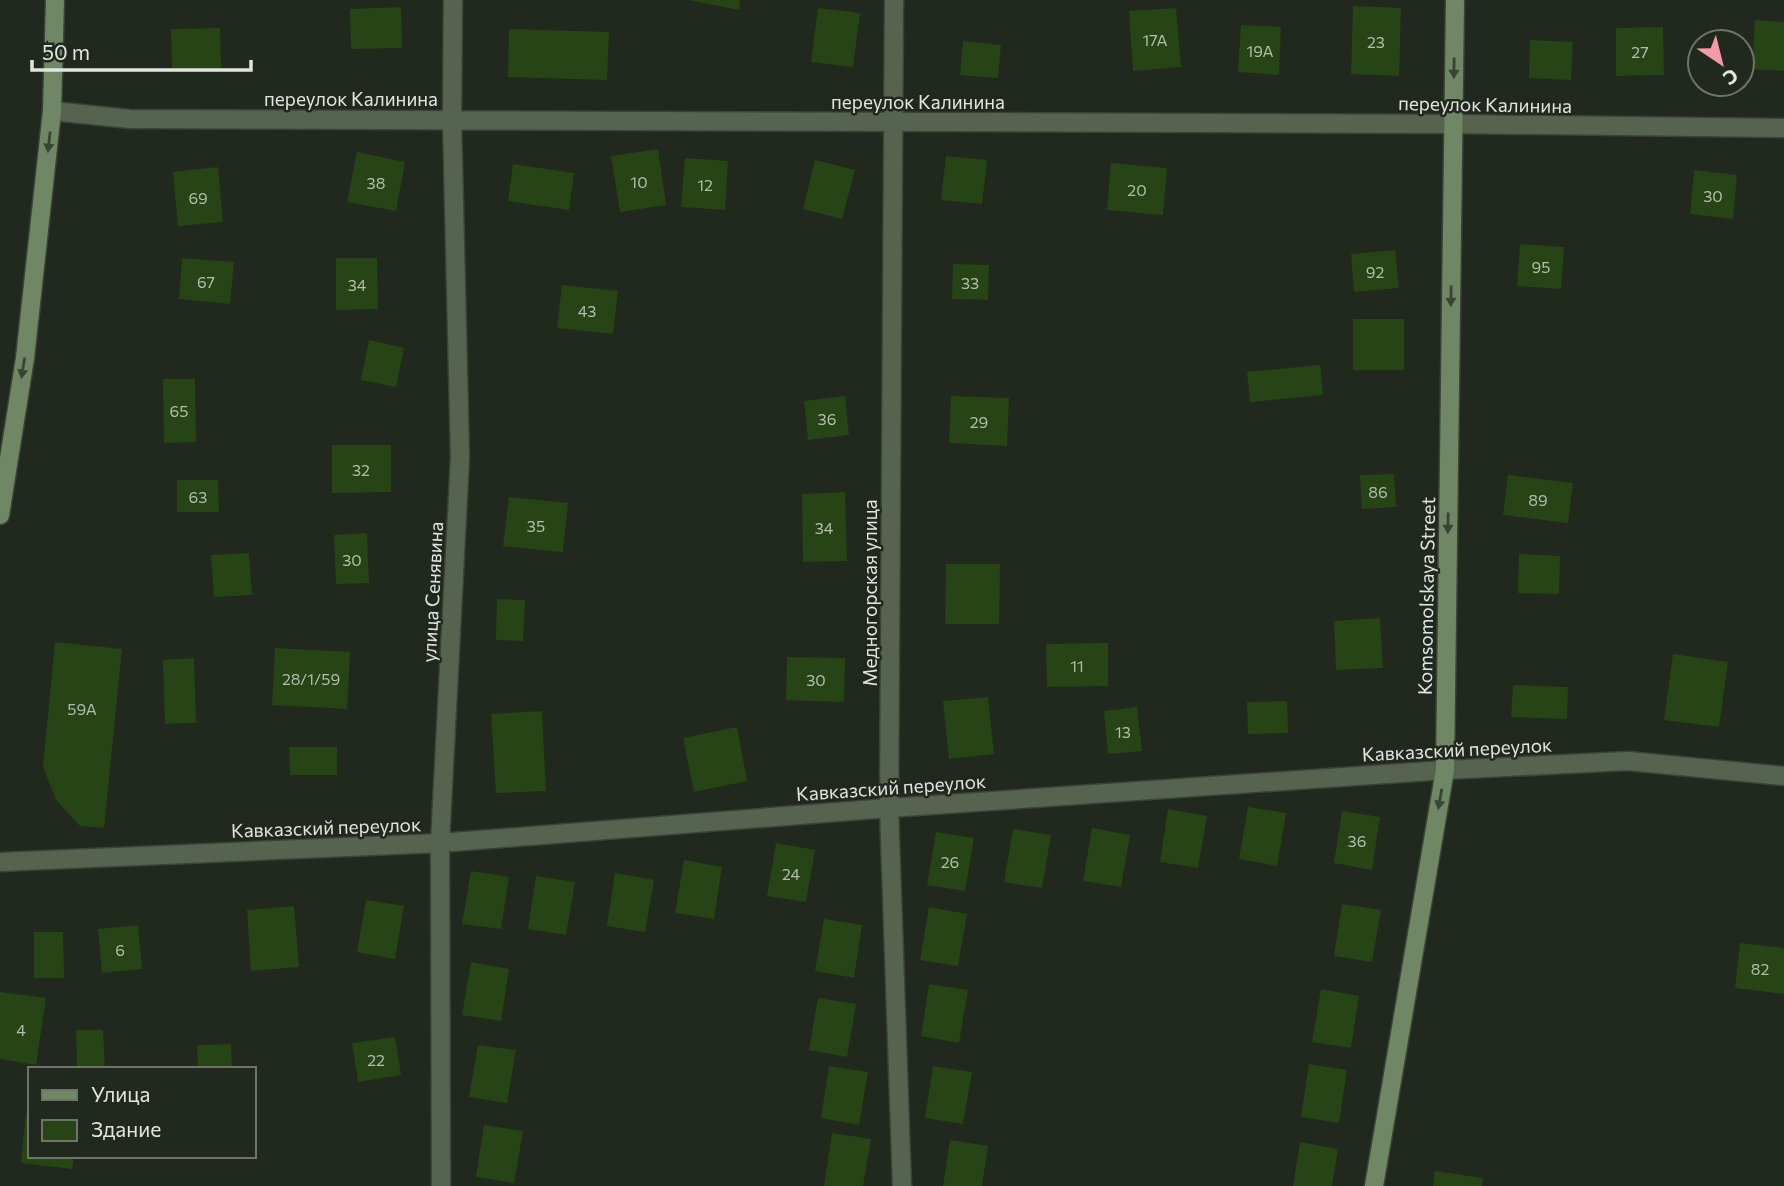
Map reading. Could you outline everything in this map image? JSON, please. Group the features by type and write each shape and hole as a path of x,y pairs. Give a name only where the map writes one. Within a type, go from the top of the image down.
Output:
{"main road":[{"path":"0,515 25,358 52,111 55,0"},
{"name":"Komsomolskaya Street","path":"1374,1186 1445,770 1455,0"}],"street":[{"name":"улица Сенявина","path":"441,1186 440,843 460,457 452,120 453,0"},
{"name":"Медногорская улица","path":"894,0 889,808 902,1186"},
{"name":"переулок Калинина","path":"52,111 130,119 1453,124 1784,128"},
{"name":"Кавказский переулок","path":"0,862 440,843 889,808 1445,770 1628,761 1784,776"}],"building":[{"path":"688,0 740,0 739,10"},
{"path":"1353,6 1401,8 1399,76 1351,74"},
{"path":"401,7 402,48 351,49 350,9"},
{"path":"818,8 860,13 853,67 811,62"},
{"path":"1176,8 1181,67 1133,71 1129,11"},
{"path":"1755,20 1784,22 1784,71 1756,69"},
{"path":"1241,25 1281,27 1279,75 1238,72"},
{"path":"1663,27 1664,75 1616,76 1616,28"},
{"path":"220,28 221,69 172,70 171,29"},
{"path":"509,29 609,32 607,80 508,77"},
{"path":"1530,40 1573,42 1571,80 1529,78"},
{"path":"963,41 1001,45 998,78 960,75"},
{"path":"658,149 666,205 620,212 611,156"},
{"path":"357,152 405,162 396,211 347,202"},
{"path":"946,156 987,160 982,204 941,200"},
{"path":"685,158 728,161 725,210 681,207"},
{"path":"815,160 855,170 842,219 803,209"},
{"path":"1111,163 1167,168 1163,215 1107,210"},
{"path":"513,164 574,173 569,210 508,201"},
{"path":"218,167 223,222 178,226 173,172"},
{"path":"1694,170 1737,175 1733,219 1690,214"},
{"path":"1520,244 1564,247 1561,289 1517,286"},
{"path":"1395,250 1399,288 1354,292 1351,254"},
{"path":"182,258 234,262 230,304 179,299"},
{"path":"336,258 377,258 378,309 336,310"},
{"path":"953,264 989,265 988,300 952,299"},
{"path":"562,285 618,291 613,334 557,328"},
{"path":"1353,319 1404,319 1404,370 1353,370"},
{"path":"369,340 404,348 396,387 361,380"},
{"path":"1320,365 1323,395 1250,402 1247,372"},
{"path":"163,379 195,379 196,442 164,443"},
{"path":"845,396 849,435 808,440 804,401"},
{"path":"951,396 1009,398 1007,446 949,443"},
{"path":"332,445 391,445 391,492 332,493"},
{"path":"1394,474 1396,507 1362,509 1360,475"},
{"path":"1508,475 1573,483 1568,523 1503,515"},
{"path":"177,480 218,480 219,512 177,512"},
{"path":"845,492 847,561 803,562 802,494"},
{"path":"509,497 568,503 563,552 503,546"},
{"path":"367,533 369,583 336,584 334,535"},
{"path":"249,553 252,595 214,597 211,555"},
{"path":"1519,554 1560,556 1559,594 1518,593"},
{"path":"946,564 1000,564 999,624 945,624"},
{"path":"497,599 525,600 523,641 496,640"},
{"path":"1380,618 1383,668 1336,670 1334,621"},
{"path":"55,642 122,649 104,828 80,826 56,800 43,767"},
{"path":"1108,643 1108,686 1047,687 1046,644"},
{"path":"275,648 350,652 347,709 272,705"},
{"path":"1673,654 1728,662 1719,727 1664,720"},
{"path":"787,657 845,658 844,702 786,700"},
{"path":"194,658 196,723 165,724 163,660"},
{"path":"1513,685 1568,687 1567,719 1511,717"},
{"path":"988,697 994,754 949,759 943,701"},
{"path":"1287,701 1288,733 1248,734 1247,702"},
{"path":"1137,707 1142,751 1108,754 1104,711"},
{"path":"542,711 546,791 496,793 491,714"},
{"path":"737,727 747,781 694,792 683,738"},
{"path":"289,747 337,747 337,775 290,775"},
{"path":"1248,807 1286,813 1277,866 1239,859"},
{"path":"1168,809 1207,816 1198,868 1160,862"},
{"path":"1342,811 1380,817 1372,870 1334,863"},
{"path":"1092,828 1130,835 1121,887 1083,881"},
{"path":"1013,829 1051,835 1042,888 1004,882"},
{"path":"936,832 974,838 965,891 927,885"},
{"path":"776,843 815,850 806,902 767,896"},
{"path":"684,860 722,867 714,919 675,913"},
{"path":"471,871 509,877 501,929 462,924"},
{"path":"615,873 654,880 645,932 607,926"},
{"path":"536,876 575,882 566,935 528,929"},
{"path":"366,900 404,906 395,959 357,952"},
{"path":"1342,904 1381,910 1372,962 1334,956"},
{"path":"294,906 299,967 251,971 247,910"},
{"path":"929,907 967,914 958,966 920,960"},
{"path":"824,919 862,925 854,978 815,971"},
{"path":"138,925 142,969 102,973 98,929"},
{"path":"34,932 63,932 64,978 34,978"},
{"path":"1740,943 1784,948 1784,994 1735,988"},
{"path":"471,962 509,969 501,1021 462,1015"},
{"path":"929,984 968,990 959,1043 921,1036"},
{"path":"1321,989 1359,996 1351,1048 1312,1042"},
{"path":"0,992 46,998 36,1065 0,1059"},
{"path":"818,998 856,1004 847,1057 809,1050"},
{"path":"76,1030 103,1030 105,1067 77,1067"},
{"path":"395,1037 401,1075 358,1082 352,1043"},
{"path":"231,1044 232,1067 198,1067 197,1045"},
{"path":"478,1045 516,1050 507,1103 469,1097"},
{"path":"1309,1064 1347,1070 1339,1123 1301,1117"},
{"path":"829,1066 868,1072 859,1125 821,1118"},
{"path":"933,1066 972,1072 963,1124 925,1118"},
{"path":"26,1113 28,1158 74,1158 72,1169 21,1163"},
{"path":"484,1125 523,1131 514,1183 476,1177"},
{"path":"832,1133 871,1139 863,1186 824,1186"},
{"path":"950,1140 988,1146 982,1186 943,1186"},
{"path":"1300,1142 1338,1149 1332,1186 1293,1186"},
{"path":"1435,1171 1483,1178 1482,1186 1433,1186"}]}
